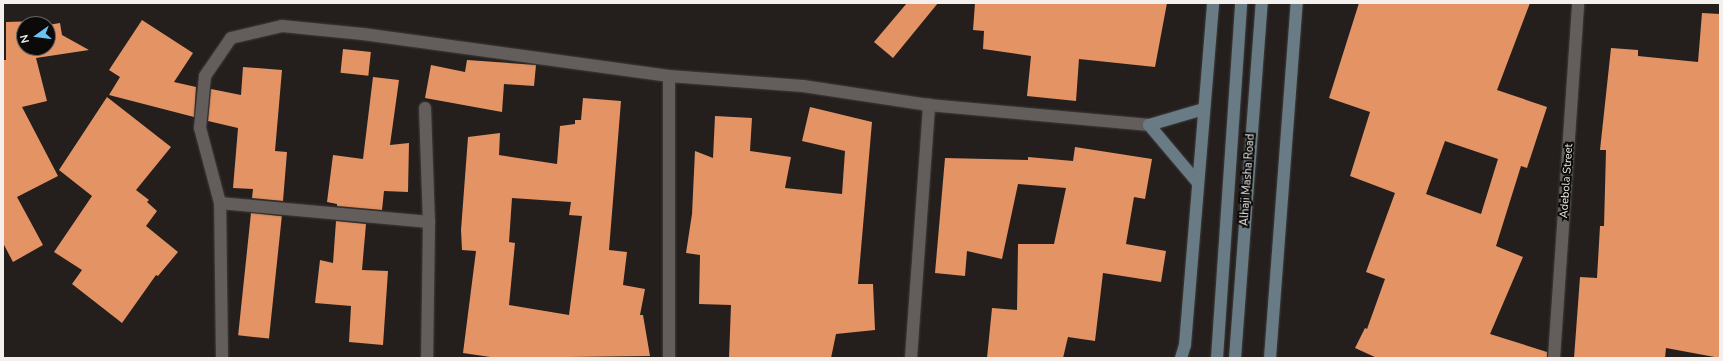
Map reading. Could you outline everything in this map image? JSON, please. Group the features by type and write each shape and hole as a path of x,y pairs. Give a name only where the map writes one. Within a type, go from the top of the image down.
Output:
{"street":[{"path":"1182,358 1185,345 1213,3"},
{"name":"Alhaji Masha Road","path":"1216,358 1241,3"},
{"name":"Alhaji Masha Road","path":"1235,358 1258,39 1262,3"},
{"path":"1270,358 1297,3"},
{"name":"Adebola Street","path":"1554,358 1578,3"},
{"path":"222,358 220,203 200,128 205,76 231,38 282,26 363,34 669,76 803,86 928,105 1149,125 1204,109"},
{"path":"669,76 669,358"},
{"path":"911,358 928,105"},
{"path":"425,108 429,222 427,358"},
{"path":"1149,125 1198,183"},
{"path":"220,203 429,222"}],"building":[{"path":"907,3 938,3 893,58 874,42"},
{"path":"975,3 1167,3 1155,67 1079,59 1076,101 1027,96 1031,56 983,49 984,31 973,30"},
{"path":"1359,3 1530,3 1497,90 1547,107 1527,168 1521,166 1496,246 1523,257 1490,334 1547,352 1547,358 1377,358 1355,348 1365,328 1367,329 1385,279 1366,272 1395,193 1350,176 1370,112 1329,98","holes":["1445,141 1498,159 1481,214 1426,194"]},
{"path":"1702,13 1720,14 1720,358 1666,348 1665,358 1574,358 1580,277 1597,278 1600,226 1604,226 1606,150 1600,150 1611,48 1638,50 1638,56 1698,62"},
{"path":"142,20 193,53 174,82 196,87 194,117 109,95 120,77 109,70"},
{"path":"6,22 16,22 16,56 49,56 36,58 47,101 22,107 58,176 17,197 43,245 13,262 3,243 3,60 6,60"},
{"path":"60,23 62,35 89,50 56,55 56,24"},
{"path":"343,49 371,52 368,76 340,73"},
{"path":"467,60 536,65 534,86 504,84 502,112 425,98 431,65 465,72"},
{"path":"243,67 282,70 275,151 287,152 283,201 252,198 253,189 233,188 238,128 208,121 211,89 241,95"},
{"path":"373,77 399,80 390,145 409,143 408,192 384,191 382,210 337,206 337,204 327,202 333,155 363,159"},
{"path":"107,97 171,147 136,190 149,200 147,202 157,211 146,226 178,252 158,276 156,275 122,323 72,284 82,270 54,252 92,196 59,170"},
{"path":"583,98 621,101 609,250 627,252 623,285 645,289 640,315 643,315 650,356 497,358 463,353 476,251 462,250 461,230 468,137 500,133 499,155 557,164 560,126 575,124 575,120 581,120","holes":["512,198 571,202 569,215 582,216 569,315 509,305 515,243 509,242"]},
{"path":"810,107 872,122 858,284 873,284 875,330 836,334 831,358 729,358 731,305 699,304 700,255 686,253 692,214 695,151 713,158 715,116 752,118 750,151 791,157 785,188 842,194 845,151 802,141"},
{"path":"1075,147 1152,159 1145,199 1134,197 1126,244 1166,251 1161,282 1103,273 1095,341 1068,337 1063,358 987,358 992,308 1017,310 1018,244 1054,244 1066,188 1018,184 1002,259 967,251 965,276 935,273 945,158 1028,160 1028,157 1073,161"},
{"path":"251,213 282,216 269,339 238,335"},
{"path":"336,221 366,224 362,270 388,271 383,345 349,342 351,306 315,303 320,260 333,263"}]}
